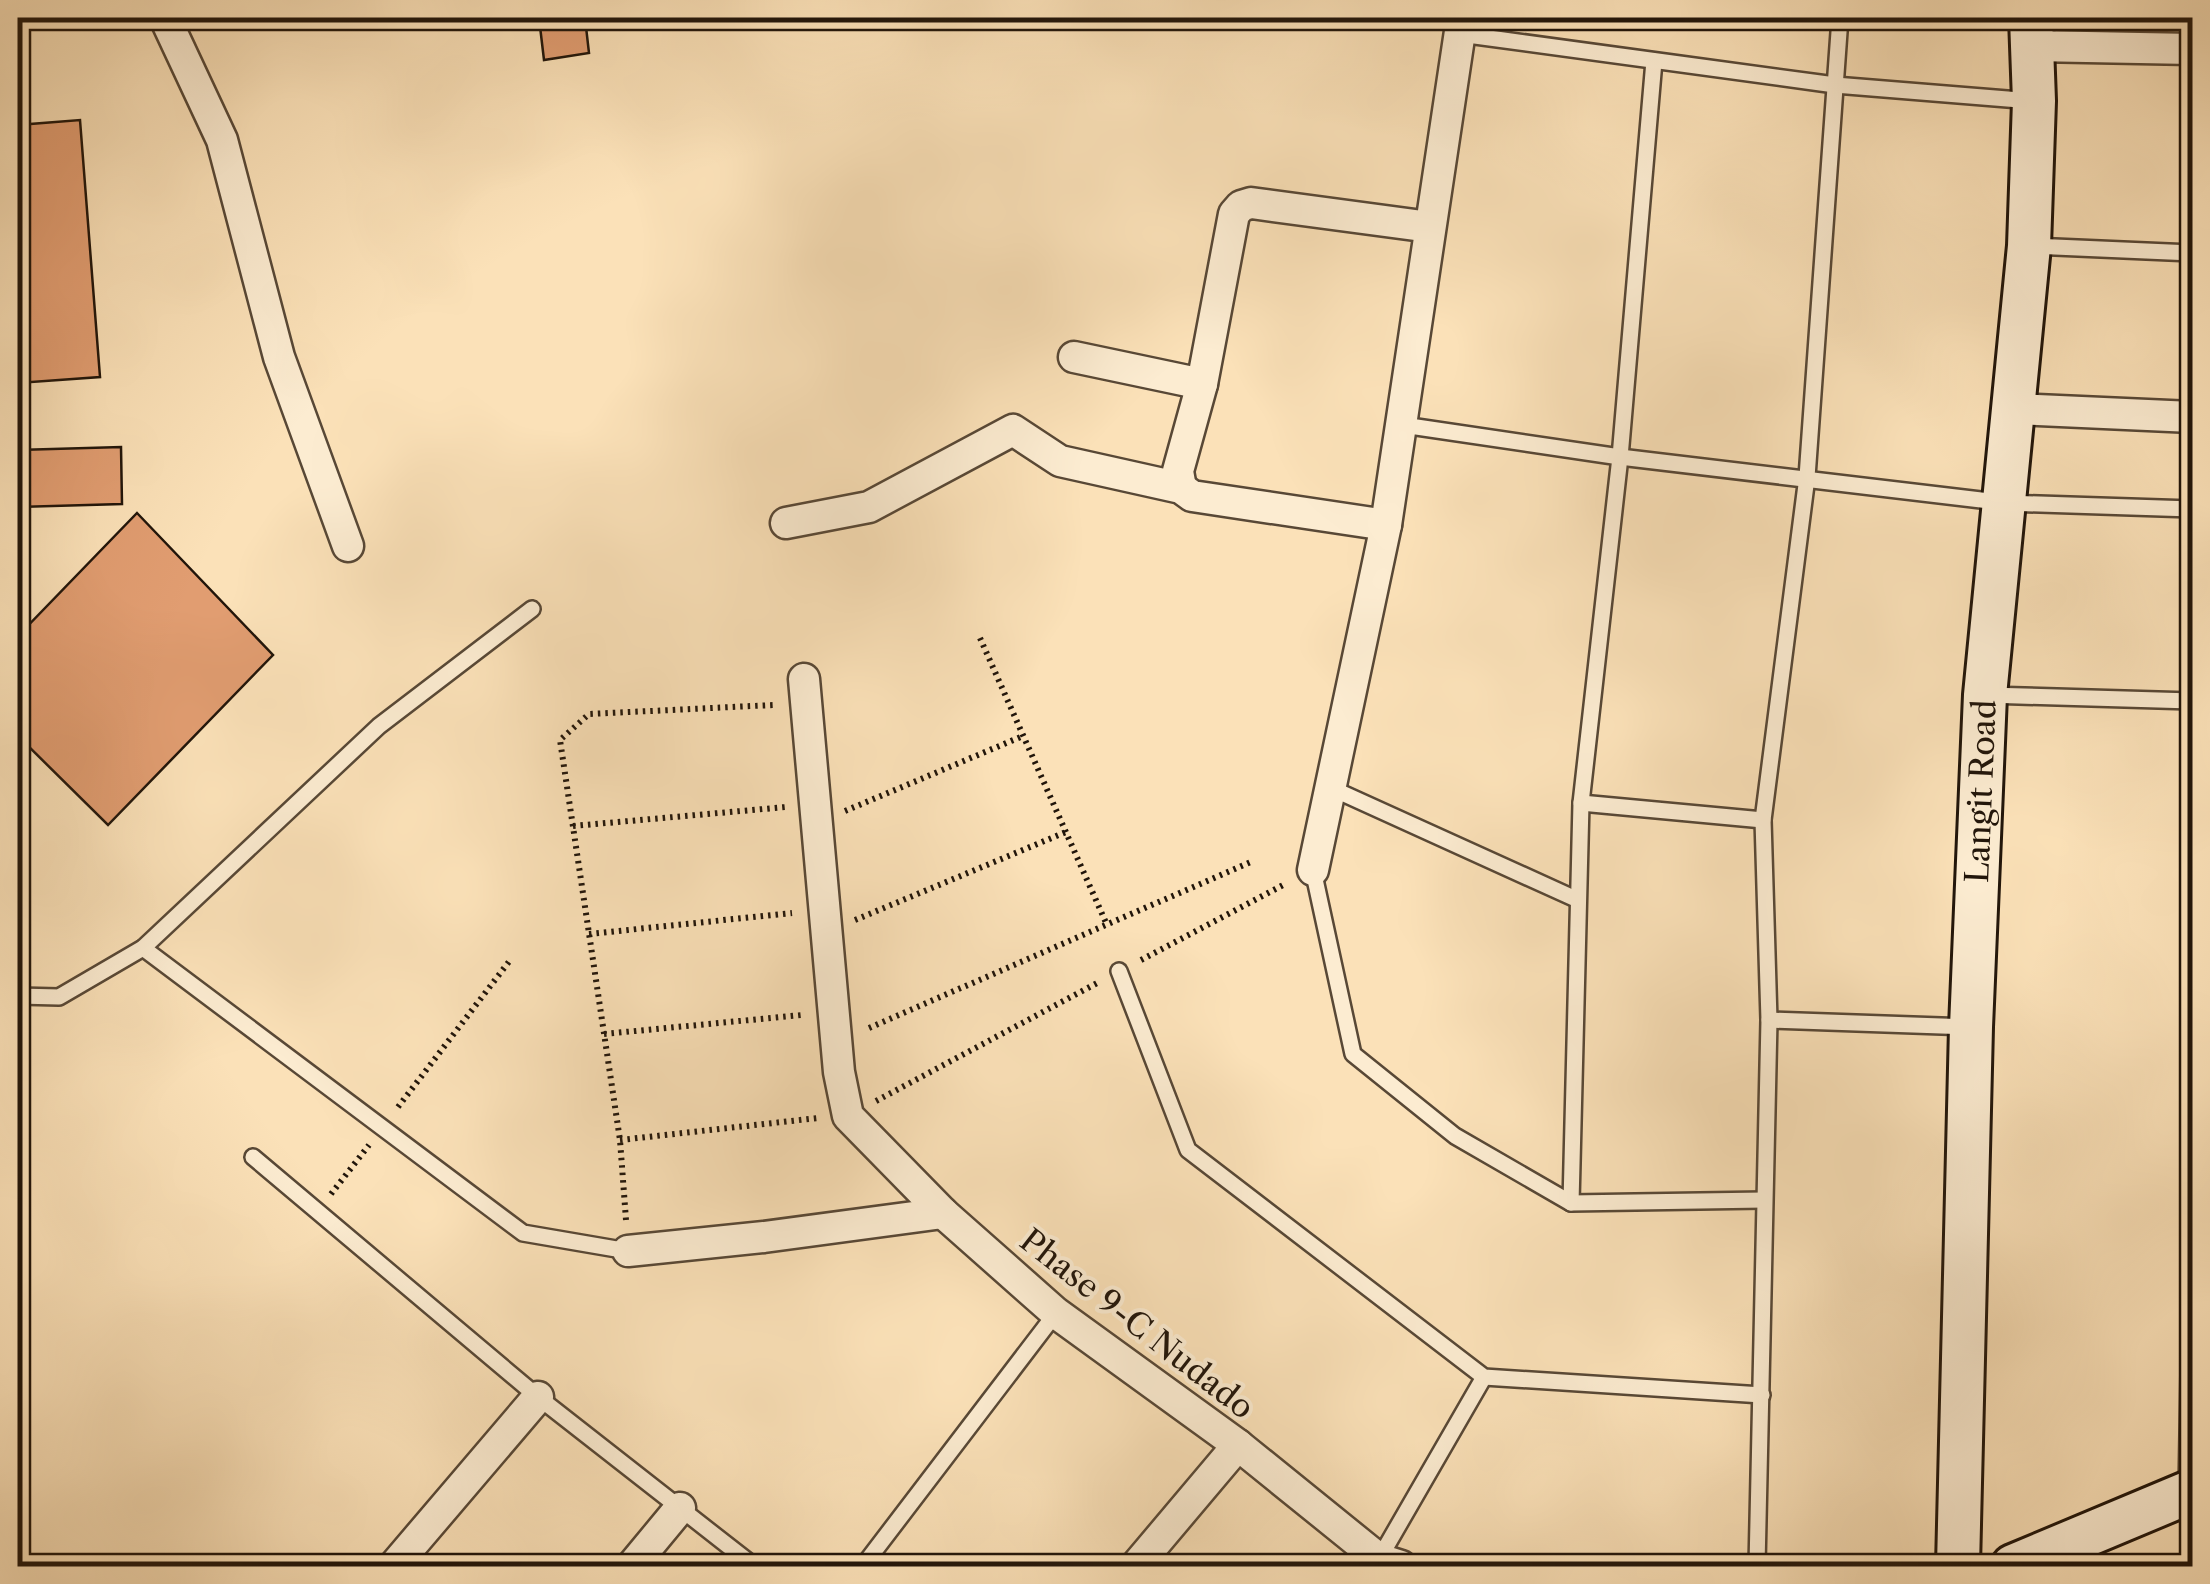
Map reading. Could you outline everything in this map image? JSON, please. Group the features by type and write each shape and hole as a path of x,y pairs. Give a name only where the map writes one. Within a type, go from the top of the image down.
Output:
{"main road":[{"name":"Langit Road","path":"1958,1566 1970,1027 1984,695 2029,246 2032,32"},
{"path":"2013,1566 2190,1492"}],"street":[{"path":"165,18 222,140 279,357 348,546"},
{"path":"1312,870 1386,525 1460,26"},
{"path":"2032,32 2192,50"},
{"path":"1180,488 1178,471 1202,384 1234,214 1241,206 1251,203 1430,227"},
{"path":"1074,358 1202,384"},
{"path":"2015,409 2192,417"},
{"path":"786,523 869,507 1013,430 1060,461 1180,488 1192,496 1386,525"},
{"path":"804,691 836,1043 848,1116"},
{"name":"Phase 9-C Nudado","path":"848,1116 943,1213 1056,1314 1390,1563"},
{"path":"628,1251 943,1213"},
{"path":"394,1566 538,1397"},
{"path":"1136,1566 1238,1446"},
{"path":"632,1566 680,1508"}],"lane":[{"path":"1757,1566 1769,1020 1764,820 1807,477 1840,18"},
{"path":"1460,26 1654,61 1835,84 2034,101"},
{"path":"1571,1202 1580,803 1620,456 1654,61"},
{"path":"2029,246 2192,253"},
{"path":"1403,425 2006,503 2192,508"},
{"path":"18,996 59,997 143,948 379,726 532,608"},
{"path":"1984,695 2192,701"},
{"path":"1331,788 1578,900"},
{"path":"1580,803 1764,820"},
{"path":"1312,870 1353,1054 1455,1136 1571,1202 1764,1200"},
{"path":"143,948 523,1233 628,1251"},
{"path":"1119,972 1188,1150 1484,1377 1762,1395"},
{"path":"1769,1020 1970,1027"},
{"path":"253,1157 538,1397 754,1566"},
{"path":"2190,1492 2192,1200"},
{"path":"863,1566 1056,1314"},
{"path":"1390,1563 1484,1377"}],"path":[{"path":"980,638 1108,925"},
{"path":"628,1251 620,1140 560,740 589,714 804,691"},
{"path":"574,826 815,814 1024,736"},
{"path":"589,934 825,921 1066,832"},
{"path":"836,1043 1253,862"},
{"path":"620,1140 848,1116 1312,870"},
{"path":"318,1211 511,959"},
{"path":"604,1034 833,1012"}],"building":[{"path":"539,18 585,18 589,53 544,60"},
{"path":"80,120 100,377 18,383 18,125"},
{"path":"121,447 122,504 18,507 18,450"},
{"path":"137,513 273,655 108,825 18,736 18,636"}]}
